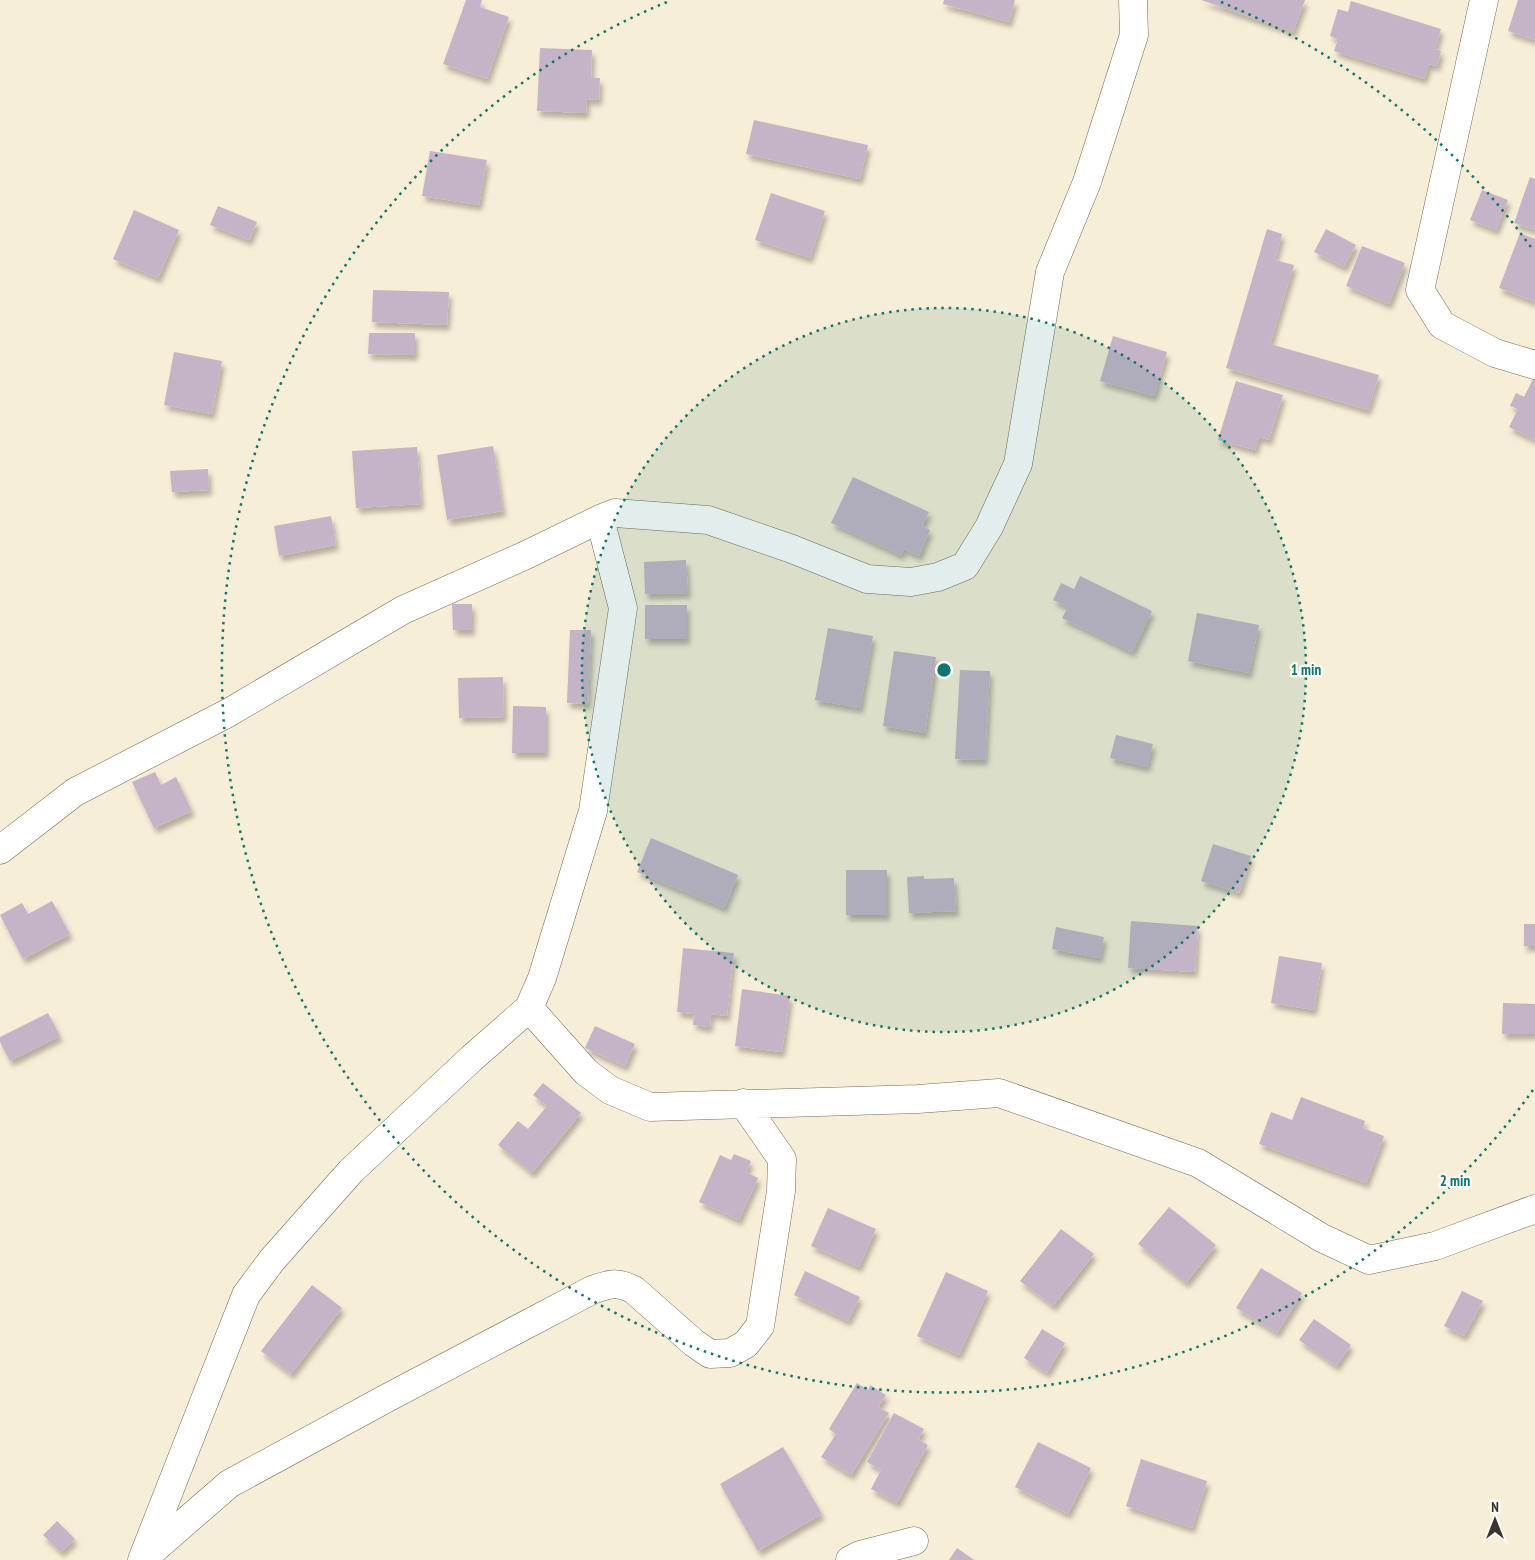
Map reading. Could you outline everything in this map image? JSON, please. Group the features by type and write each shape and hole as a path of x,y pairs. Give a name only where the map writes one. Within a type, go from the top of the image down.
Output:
{"street":[{"path":"0,850 75,792 228,713 403,610 615,513 708,520 792,549 867,579 911,582 938,577 965,566 989,527 1018,464 1050,272 1087,182 1134,35 1133,0"},
{"path":"1481,1 1420,290 1442,325 1495,353 1535,365"},
{"path":"142,1560 246,1295 272,1260 350,1171 529,1008 542,978 593,811 622,618 623,608 600,519"},
{"path":"529,1008 586,1072 610,1090 650,1107 918,1099 999,1093 1198,1163 1322,1238 1369,1260 1435,1246 1535,1209"},
{"path":"142,1560 229,1484 592,1290 607,1285 622,1284 634,1290 694,1343 710,1354 730,1353 746,1344 760,1326 782,1191 782,1159 742,1103"},
{"path":"850,1560 860,1555 914,1541"}],"building":[{"path":"466,0 482,0 480,7 509,17 487,79 443,64"},
{"path":"944,0 1015,0 1009,22 943,4"},
{"path":"1201,0 1305,0 1293,32"},
{"path":"1518,0 1535,0 1535,40 1508,31"},
{"path":"1351,1 1441,29 1435,49 1441,51 1437,66 1429,64 1424,79 1334,51 1338,39 1330,36 1338,9 1348,12"},
{"path":"540,48 592,50 591,78 600,78 599,100 587,99 586,113 537,111"},
{"path":"754,120 868,145 860,179 746,154"},
{"path":"430,151 487,160 479,205 422,196"},
{"path":"1530,177 1535,179 1535,230 1514,223"},
{"path":"1482,190 1508,200 1496,230 1470,220"},
{"path":"771,193 825,211 810,258 755,240"},
{"path":"218,206 257,222 249,240 210,225"},
{"path":"134,210 179,230 158,278 113,259"},
{"path":"1267,229 1282,234 1275,260 1294,265 1270,344 1379,375 1368,410 1226,368"},
{"path":"1326,229 1356,245 1344,267 1314,252"},
{"path":"1520,233 1535,239 1535,302 1499,288"},
{"path":"1362,246 1405,263 1389,304 1346,286"},
{"path":"373,290 449,292 447,325 372,322"},
{"path":"369,333 415,333 415,355 368,354"},
{"path":"1113,336 1167,352 1154,396 1100,381"},
{"path":"174,352 222,361 212,414 164,405"},
{"path":"1535,375 1535,440 1509,427 1518,409 1510,406 1516,393 1524,397"},
{"path":"1236,381 1283,395 1269,440 1259,437 1255,450 1218,440"},
{"path":"493,446 503,511 447,520 437,455"},
{"path":"417,447 421,504 356,508 352,451"},
{"path":"208,469 209,490 172,492 170,471"},
{"path":"853,477 929,512 922,526 930,530 919,556 904,549 901,555 831,523"},
{"path":"331,516 336,545 279,556 274,526"},
{"path":"686,560 688,593 645,594 644,562"},
{"path":"1080,576 1152,611 1132,652 1062,618 1068,607 1053,600 1061,583 1074,589"},
{"path":"452,604 472,604 472,630 453,630"},
{"path":"645,605 687,605 687,639 645,639"},
{"path":"1197,613 1259,625 1249,673 1188,661"},
{"path":"828,628 873,636 860,708 815,700"},
{"path":"570,630 591,630 588,704 567,703"},
{"path":"894,651 936,657 925,733 883,726"},
{"path":"960,670 990,671 985,760 955,759"},
{"path":"503,677 504,717 459,718 458,678"},
{"path":"513,706 546,707 546,753 512,753"},
{"path":"1116,735 1153,744 1147,767 1110,758"},
{"path":"155,772 161,785 176,777 192,811 154,828 132,782"},
{"path":"651,838 738,875 724,908 637,872"},
{"path":"1213,844 1251,856 1239,893 1201,881"},
{"path":"846,870 887,870 887,915 846,915"},
{"path":"924,876 924,879 954,878 956,911 909,913 907,877"},
{"path":"52,901 70,934 23,959 0,915 22,903 28,914"},
{"path":"1131,921 1198,926 1195,972 1128,968"},
{"path":"1524,924 1535,924 1535,946 1524,946"},
{"path":"1056,927 1104,937 1100,958 1052,949"},
{"path":"683,948 734,953 727,1016 711,1014 710,1027 693,1025 694,1014 677,1012"},
{"path":"1279,956 1322,963 1314,1010 1271,1003"},
{"path":"742,989 790,996 782,1052 735,1046"},
{"path":"1503,1003 1535,1004 1535,1034 1502,1034"},
{"path":"48,1013 60,1036 10,1061 0,1042 0,1037"},
{"path":"595,1026 635,1044 625,1066 585,1048"},
{"path":"543,1083 581,1113 532,1173 498,1145 518,1121 528,1129 547,1106 533,1095"},
{"path":"1301,1097 1365,1121 1363,1128 1384,1136 1366,1183 1259,1144 1271,1112 1292,1120"},
{"path":"734,1154 751,1161 746,1172 758,1178 739,1220 699,1202 720,1155 731,1160"},
{"path":"1169,1207 1216,1245 1186,1283 1138,1244"},
{"path":"828,1208 876,1229 859,1267 811,1246"},
{"path":"1061,1229 1094,1254 1053,1306 1020,1281"},
{"path":"1261,1268 1302,1293 1277,1333 1236,1308"},
{"path":"805,1271 860,1297 848,1321 794,1295"},
{"path":"946,1272 988,1291 959,1355 917,1336"},
{"path":"312,1285 342,1308 291,1374 261,1351"},
{"path":"1462,1291 1483,1301 1464,1336 1444,1326"},
{"path":"1314,1319 1351,1345 1336,1366 1299,1340"},
{"path":"1042,1329 1065,1343 1047,1373 1024,1358"},
{"path":"857,1383 868,1390 870,1385 886,1395 878,1407 889,1413 851,1475 821,1457 836,1434 829,1429"},
{"path":"894,1413 924,1429 918,1439 928,1445 897,1503 871,1489 881,1470 867,1462"},
{"path":"1038,1442 1091,1468 1068,1514 1015,1487"},
{"path":"783,1447 822,1514 758,1551 720,1484"},
{"path":"1141,1459 1207,1481 1192,1528 1126,1506"},
{"path":"57,1521 75,1539 61,1552 43,1535"},
{"path":"957,1548 974,1560 949,1560"}]}
